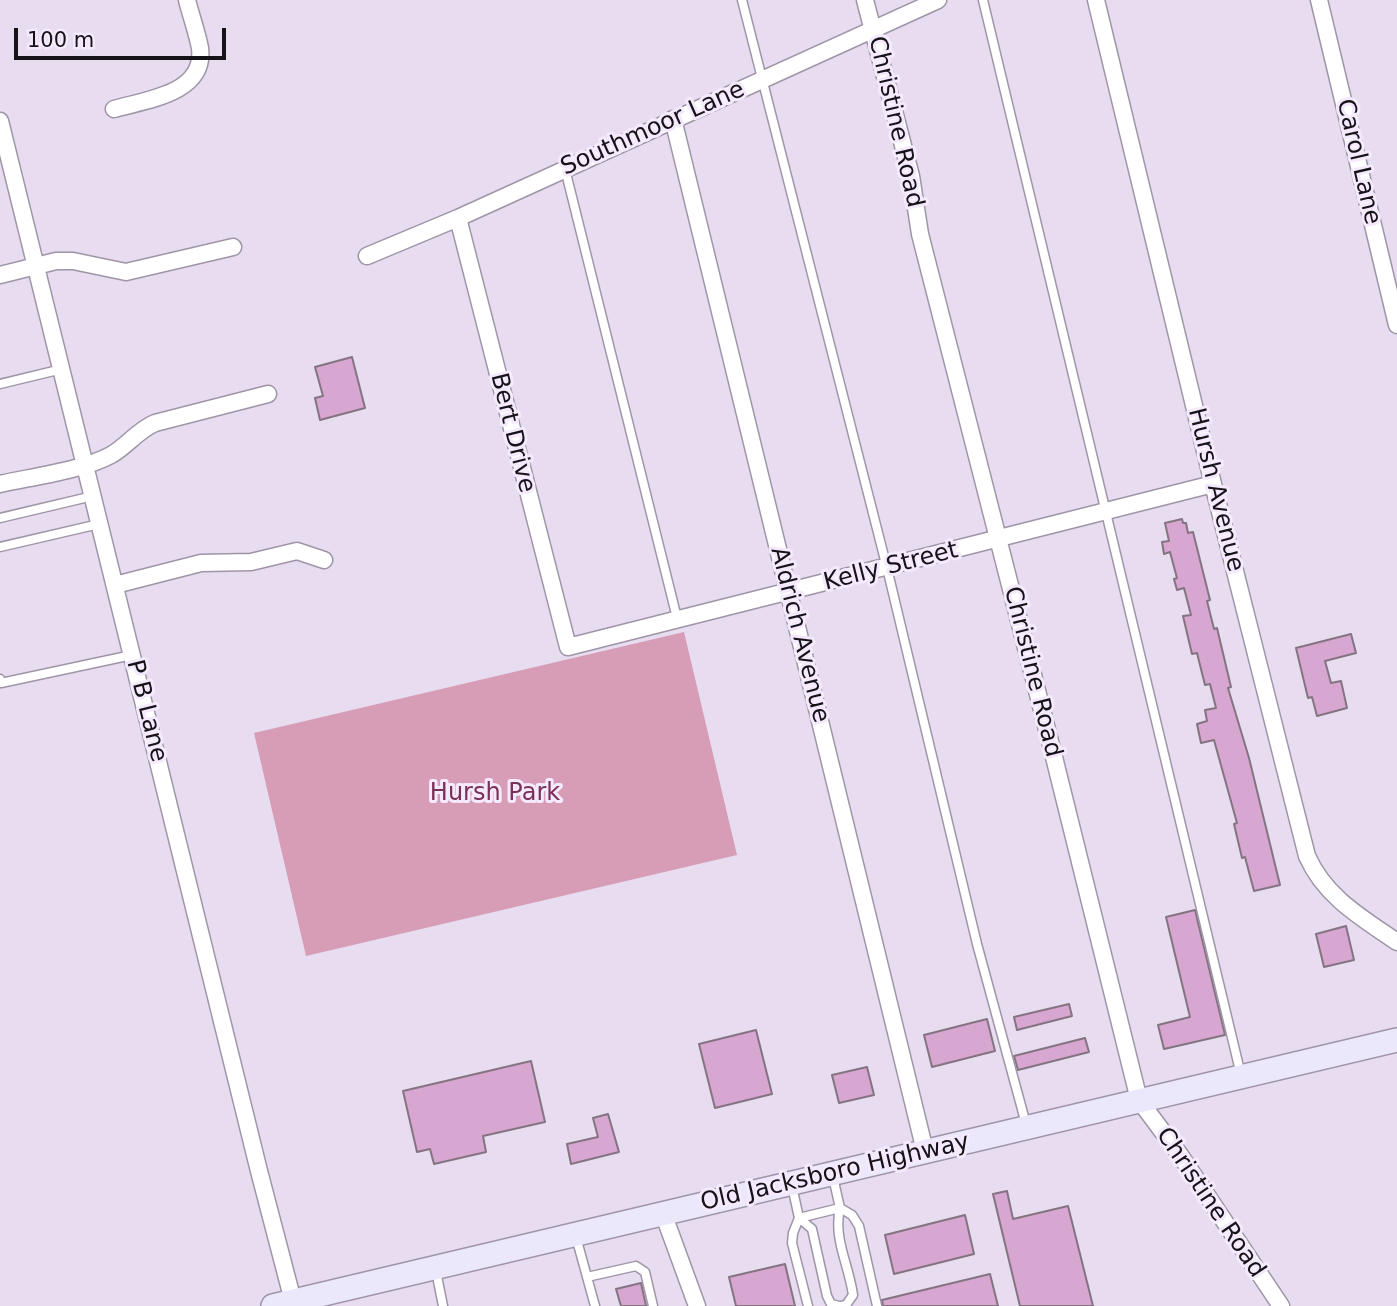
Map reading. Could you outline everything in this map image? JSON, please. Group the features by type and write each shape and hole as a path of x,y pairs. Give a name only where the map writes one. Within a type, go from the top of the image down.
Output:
{"main road":[{"name":"Old Jacksboro Highway","path":"297,1303 663,1213 1397,1040"}],"street":[{"path":"114,109 186,86 194,75 200,50 187,0"},
{"name":"Christine Road","path":"865,0 911,176 920,234 1139,1100 1180,1155 1281,1306"},
{"name":"Southmoor Lane","path":"367,256 458,218 938,0"},
{"name":"Hursh Avenue","path":"1096,0 1213,484 1307,856 1326,888 1352,912 1397,942"},
{"name":"Carol Lane","path":"1319,0 1397,325"},
{"name":"Aldrich Avenue","path":"673,119 925,1151"},
{"name":"P B Lane","path":"0,121 6,171 36,265 297,1303"},
{"name":"Bert Drive","path":"458,218 568,647"},
{"path":"0,275 36,265 73,261 126,272 233,247"},
{"path":"0,484 110,456 145,427 155,423 268,394"},
{"name":"Kelly Street","path":"568,647 1213,484"},
{"path":"115,585 201,563 251,562 297,551 324,560"},
{"path":"663,1213 698,1306"}],"lane":[{"path":"741,0 887,568 977,944 1027,1127"},
{"path":"983,0 1241,1076"},
{"path":"565,169 677,618"},
{"path":"0,384 62,369"},
{"path":"0,518 93,496"},
{"path":"0,547 100,524"},
{"path":"0,679 1,683 132,655"},
{"path":"791,1183 800,1218 812,1228 827,1296 831,1304 846,1305 853,1295 838,1234 840,1208 832,1173"},
{"path":"800,1218 840,1208 852,1215 859,1226 877,1306"},
{"path":"800,1218 792,1243 808,1306"},
{"path":"576,1234 594,1306"},
{"path":"587,1277 636,1266 645,1272 653,1306"},
{"path":"435,1268 443,1306"}],"green space":[{"name":"Hursh Park","path":"684,632 737,855 306,956 254,733"}],"building":[{"path":"352,357 365,408 320,420 315,398 323,396 315,367"},
{"path":"1182,519 1183,523 1186,523 1188,533 1193,532 1210,600 1207,601 1214,629 1217,628 1231,687 1228,688 1249,758 1280,885 1254,891 1245,857 1242,858 1234,824 1237,823 1214,740 1201,743 1197,724 1207,721 1205,710 1216,708 1210,684 1205,685 1197,653 1192,654 1183,616 1191,615 1184,588 1177,590 1174,579 1177,578 1170,552 1164,554 1162,542 1169,541 1165,523"},
{"path":"1351,634 1356,653 1325,661 1331,683 1341,681 1347,708 1317,716 1312,697 1308,698 1296,648"},
{"path":"1195,910 1225,1035 1164,1049 1158,1025 1190,1017 1166,917"},
{"path":"1346,926 1354,960 1324,967 1316,934"},
{"path":"1069,1004 1072,1016 1017,1030 1014,1017"},
{"path":"987,1019 995,1051 932,1067 924,1035"},
{"path":"756,1030 772,1094 715,1108 699,1044"},
{"path":"1085,1038 1089,1052 1018,1070 1014,1056"},
{"path":"531,1061 545,1122 483,1136 486,1152 434,1164 430,1149 417,1152 403,1091"},
{"path":"867,1067 874,1095 839,1103 832,1075"},
{"path":"608,1114 619,1152 571,1164 567,1144 598,1137 593,1118"},
{"path":"1007,1191 1013,1219 1068,1206 1093,1306 1020,1306 993,1194"},
{"path":"965,1215 974,1254 894,1274 885,1235"},
{"path":"785,1264 795,1306 736,1306 729,1277"},
{"path":"990,1274 998,1306 883,1306 882,1300"},
{"path":"641,1283 646,1306 621,1306 616,1289"}]}
